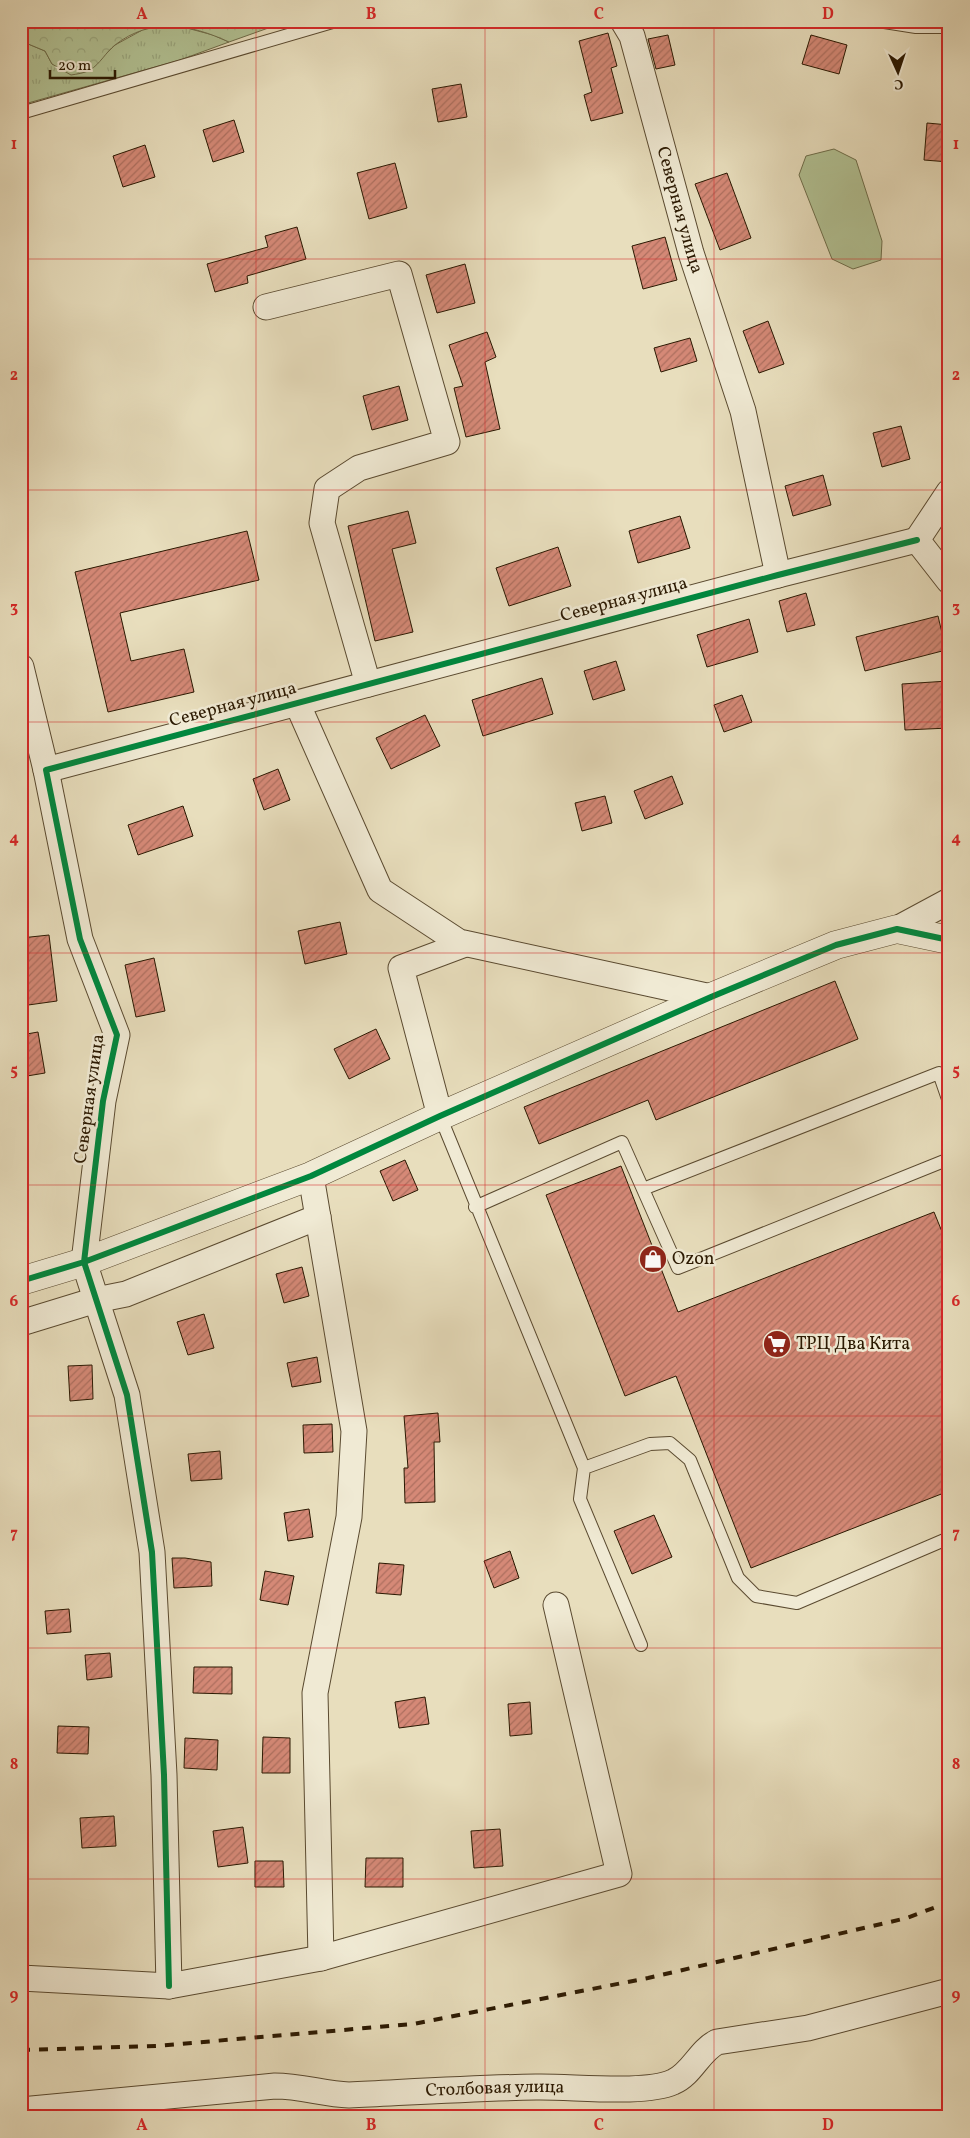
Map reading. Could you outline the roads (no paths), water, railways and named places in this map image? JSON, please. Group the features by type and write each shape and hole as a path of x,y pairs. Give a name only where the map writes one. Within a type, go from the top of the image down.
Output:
{"street":[{"name":"Северная улица","path":"623,21 632,36 691,253 743,411 778,575"},
{"path":"266,307 399,274 447,442 358,468 327,489 322,523 368,684"},
{"path":"949,492 917,540 949,581"},
{"name":"Северная улица","path":"46,770 778,575 917,540"},
{"name":"Северная улица","path":"21,667 46,770 80,939 117,1035 103,1101 84,1262"},
{"name":"Северная улица","path":"297,703 380,890 459,942 465,944 711,997"},
{"path":"21,1281 84,1262 310,1176 440,1116 711,997 836,945 897,929 949,901"},
{"path":"897,929 949,940"},
{"path":"440,1116 401,968 465,944"},
{"path":"310,1176 354,1431 349,1517 315,1693 321,1958"},
{"path":"21,1323 96,1300 126,1294 318,1218"},
{"path":"84,1262 127,1395 152,1552 164,1775 169,1986"},
{"path":"21,1978 169,1986 321,1958 619,1874 556,1605"},
{"name":"Столбовая улица","path":"21,2110 275,2086 297,2086 330,2106 537,2087 651,2088 671,2083 682,2077 709,2046 717,2042 808,2028 949,1991"}],"lane":[{"path":"21,113 336,21"},
{"path":"878,21 916,27 949,27"},
{"path":"643,1189 939,1073 949,1102"},
{"path":"440,1116 475,1207 584,1468 580,1499 640,1645"},
{"path":"475,1207 622,1142 678,1268 949,1159"},
{"path":"584,1468 650,1444 670,1443 690,1460 738,1578 756,1596 797,1603 949,1538"}],"railway":[{"path":"21,2050 156,2046 413,2024 648,1978 907,1918 949,1902"}],"place":[{"name":"Ozon","path":"653,1259"},
{"name":"ТРЦ Два Кита","path":"777,1344"}]}
